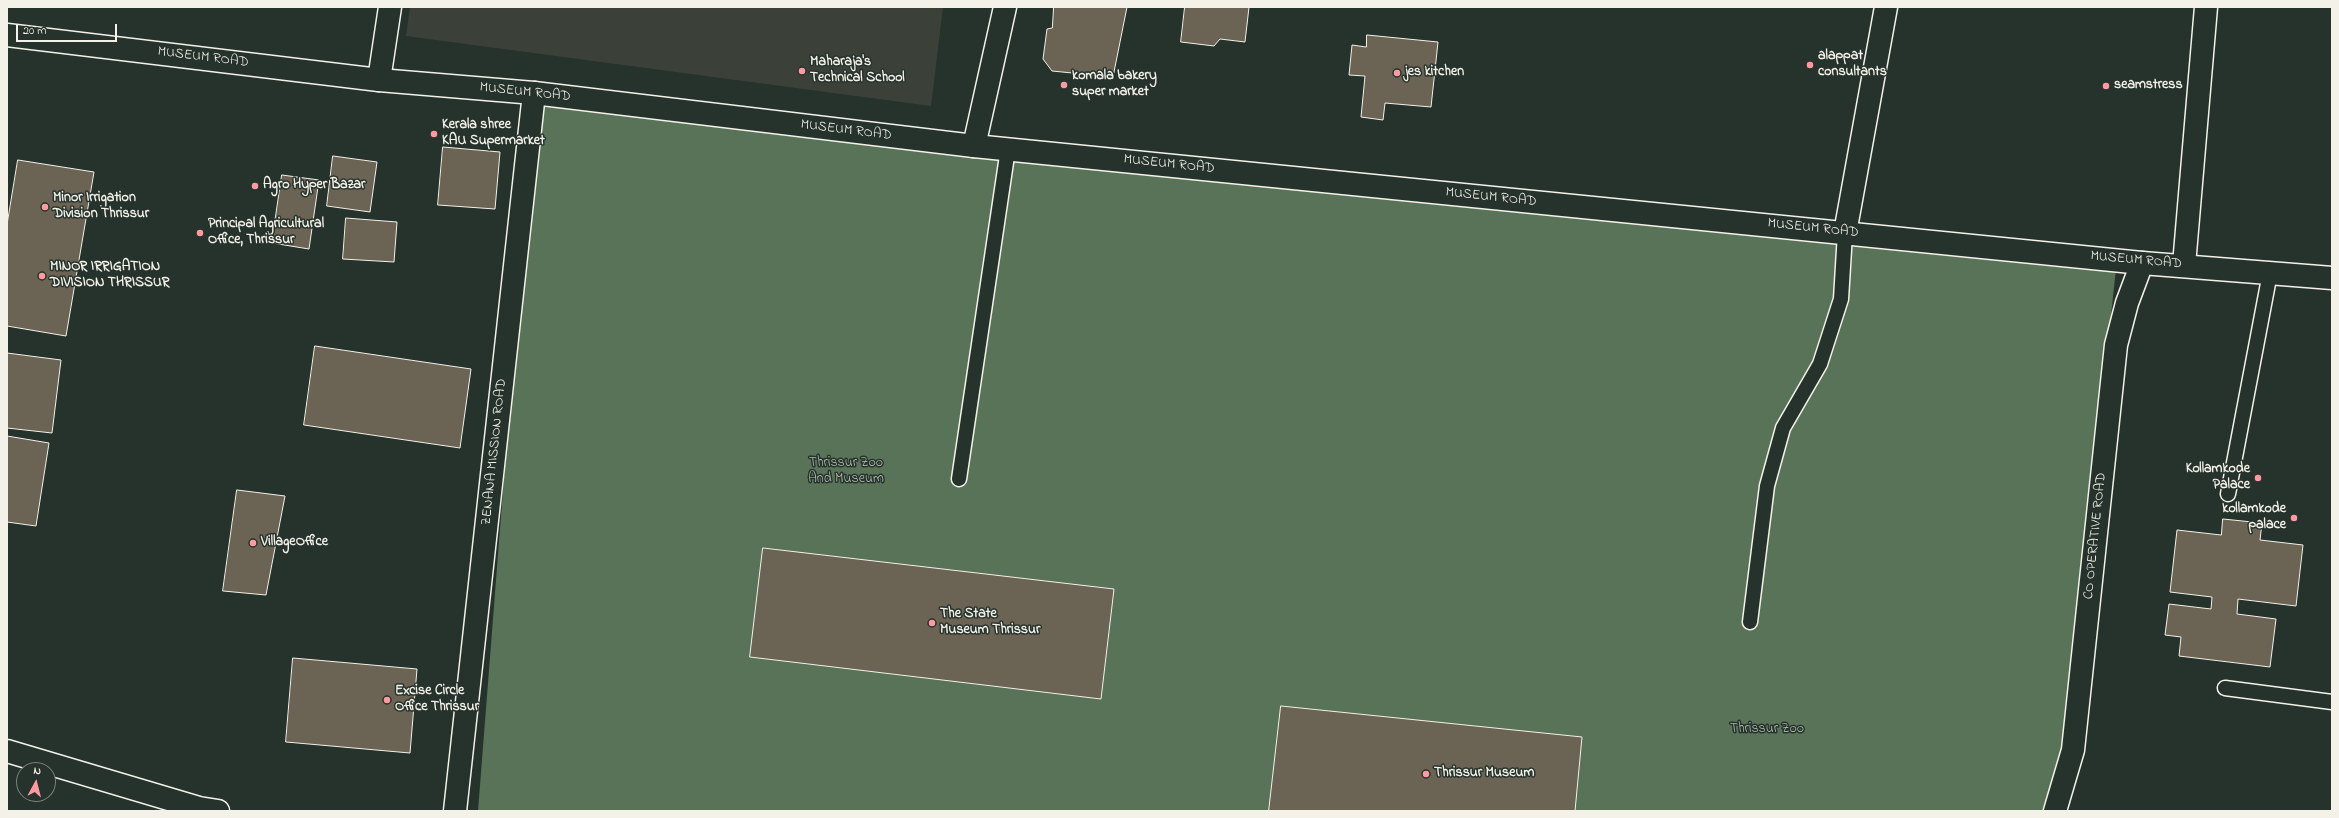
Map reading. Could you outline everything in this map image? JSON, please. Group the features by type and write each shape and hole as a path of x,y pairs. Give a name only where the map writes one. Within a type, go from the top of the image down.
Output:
{"main road":[{"path":"379,80 390,7"},
{"path":"974,146 1005,7"},
{"path":"1845,232 1886,7"},
{"path":"2184,265 2206,7"},
{"name":"MUSEUM ROAD","path":"7,35 379,80 534,93 974,146 1845,232 2142,263 2184,265 2332,278"},
{"name":"ZENANA MISSION ROAD","path":"455,811 534,93"},
{"name":"CO OPERATIVE ROAD","path":"2055,811 2073,750 2116,345 2127,303 2142,263"},
{"path":"7,751 205,810"}],"lane":[{"path":"959,479 1008,149"},
{"path":"1750,622 1767,486 1783,428 1820,364 1842,299 1845,232"},
{"path":"2228,494 2270,273"},
{"path":"2225,688 2332,702"}],"shaded area":[{"name":"Maharaja's Technical School","path":"410,7 943,7 931,106 406,36"}],"green space":[{"name":"Thrissur Zoo And Museum","path":"534,93 2117,260 2057,811 478,811"}],"building":[{"path":"1054,7 1127,7 1113,77 1052,71 1043,59 1047,29 1052,28"},
{"path":"1185,7 1249,7 1245,42 1220,39 1214,46 1181,42"},
{"path":"1367,35 1438,42 1431,107 1385,103 1383,120 1361,117 1365,76 1349,75 1352,45 1366,47"},
{"path":"443,147 500,152 495,209 438,205"},
{"path":"333,156 377,162 370,212 327,206"},
{"name":"MINOR IRRIGATION DIVISION THRISSUR","path":"18,160 94,172 66,336 7,326 7,225"},
{"path":"282,175 319,180 309,249 272,243"},
{"path":"346,218 397,222 394,262 343,259"},
{"path":"315,346 471,369 460,448 304,425"},
{"path":"7,353 61,360 52,433 7,428"},
{"path":"7,436 49,443 36,526 7,522"},
{"name":"VillageOffice","path":"237,490 285,496 266,595 223,591"},
{"path":"2223,519 2262,523 2260,540 2303,545 2296,606 2238,599 2237,614 2276,619 2270,667 2179,656 2181,637 2165,635 2169,604 2211,609 2212,597 2170,592 2177,530 2221,535"},
{"name":"The State Museum Thrissur","path":"763,548 1114,589 1101,699 750,657"},
{"path":"293,658 417,669 410,753 286,742"},
{"name":"Thrissur Museum","path":"1281,706 1582,737 1575,811 1269,811"}],"place":[{"name":"alappat consultants","path":"1810,65"},
{"name":"Maharaja's Technical School","path":"802,71"},
{"name":"jes kitchen","path":"1397,73"},
{"name":"komala bakery super market","path":"1064,85"},
{"name":"seamstress","path":"2106,86"},
{"name":"Kerala shree KAU Supermarket","path":"434,134"},
{"name":"Agro Hyper Bazar","path":"255,186"},
{"name":"Minor Irrigation Division Thrissur","path":"45,207"},
{"name":"Principal Agricultural Office, Thrissur","path":"200,233"},
{"name":"MINOR IRRIGATION DIVISION THRISSUR","path":"42,276"},
{"name":"Kollamkode Palace","path":"2258,478"},
{"name":"kollamkode palace","path":"2294,518"},
{"name":"VillageOffice","path":"253,543"},
{"name":"The State Museum Thrissur","path":"932,623"},
{"name":"Excise Circle Office Thrissur","path":"387,700"},
{"name":"Thrissur Museum","path":"1426,774"}],"park label":[{"name":"Thrissur Zoo","path":"1767,730"}]}
